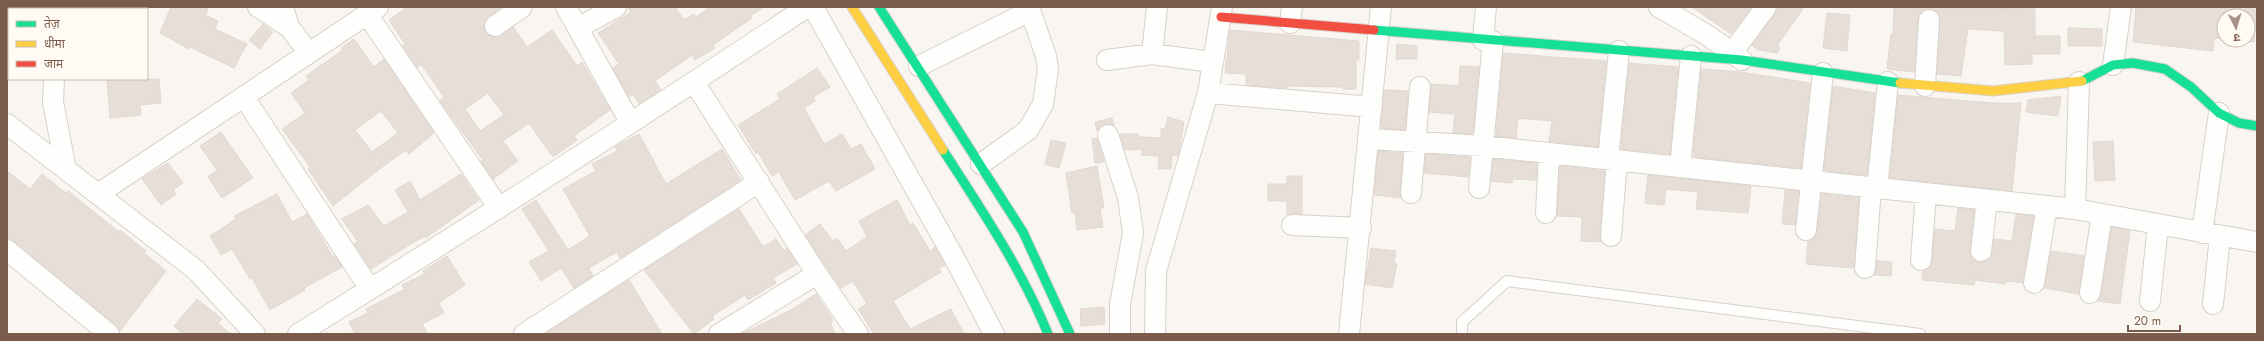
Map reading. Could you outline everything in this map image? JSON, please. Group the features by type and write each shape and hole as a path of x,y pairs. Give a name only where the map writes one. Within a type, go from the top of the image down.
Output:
{"street":[{"path":"258,7 289,27 309,53"},
{"path":"283,7 289,27"},
{"path":"495,26 522,7"},
{"path":"566,7 630,122"},
{"path":"578,28 616,7"},
{"path":"298,334 499,208 807,7"},
{"path":"813,7 956,261 994,334"},
{"path":"852,7 993,227 1037,307 1048,334"},
{"path":"879,7 919,66 1023,232 1070,334"},
{"path":"1152,54 1158,7"},
{"path":"1349,334 1370,139 1381,7"},
{"path":"1479,188 1483,146 1488,40 1486,7"},
{"path":"1659,7 1707,35 1737,57"},
{"path":"1737,57 1766,7"},
{"path":"2113,65 2121,7"},
{"path":"919,66 1029,9 1046,56 1048,70 1043,104 1028,130 981,164"},
{"path":"98,194 373,11 499,208"},
{"path":"1155,334 1156,271 1208,93 1221,12 1291,15 1378,30 1488,40 1691,56 1737,57 1823,73 1888,82 1993,90 2079,82 2113,65 2133,63 2165,69 2191,87 2219,113 2239,123 2257,126"},
{"path":"1925,86 1929,20"},
{"path":"1611,236 1612,160 1619,51"},
{"path":"1107,60 1152,54 1212,62"},
{"path":"1680,167 1691,56"},
{"path":"1806,230 1823,73"},
{"path":"54,80 53,102 66,170"},
{"path":"694,82 759,182 816,274 858,334"},
{"path":"1865,268 1888,82"},
{"path":"2075,209 2079,82"},
{"path":"1411,193 1420,87"},
{"path":"1208,93 1372,107"},
{"path":"244,97 370,289"},
{"path":"2213,304 2211,234 2219,113"},
{"path":"7,124 196,270 255,334"},
{"path":"1108,135 1128,198 1133,233 1120,304 1120,334"},
{"path":"1370,139 1483,146 2075,209 2257,242"},
{"path":"1546,213 1549,153"},
{"path":"524,334 759,182"},
{"path":"1921,260 1926,193"},
{"path":"1980,251 1987,200"},
{"path":"2034,283 2047,206"},
{"path":"2090,293 2102,214"},
{"path":"1292,225 1360,228"},
{"path":"2150,301 2158,225"},
{"path":"7,250 109,334"},
{"path":"719,334 816,274"}],"lane":[{"path":"1462,334 1462,322 1507,281 1920,334"}],"building":[{"path":"171,7 209,7 205,15 218,21 215,29 247,44 234,68 190,47 189,49 160,33"},
{"path":"407,7 499,7 500,8 485,21 484,27 486,33 496,37 513,27 527,47 552,30 577,66 582,62 610,110 574,136 577,140 553,157 529,123 503,141 518,161 493,179 481,161 483,160 440,101 444,97 421,64 417,67 403,46 405,44 389,20","holes":["488,93 504,115 480,131 465,109"]},
{"path":"627,7 675,7 684,20 694,14 696,17 710,7 764,7 750,16 752,18 713,45 715,48 695,60 692,55 655,81 661,90 639,104 633,94 629,97 613,68 619,64 598,33 631,12"},
{"path":"1692,7 1752,7 1731,34"},
{"path":"1777,7 1804,7 1777,46 1780,48 1777,53 1758,50 1752,45 1775,14"},
{"path":"1894,7 2035,9 2035,36 2060,36 2060,54 2032,54 2032,64 2005,65 2004,31 1968,29 1961,76 1937,74 1940,20 1936,11 1929,9 1920,13 1918,19 1914,72 1887,69 1891,34 1893,34"},
{"path":"2136,7 2257,7 2256,19 2256,8 2216,8 2216,38 2214,38 2213,51 2133,42"},
{"path":"1827,13 1850,15 1847,51 1823,48"},
{"path":"263,24 273,32 260,49 249,40"},
{"path":"2068,28 2102,29 2102,46 2068,46"},
{"path":"1230,30 1359,41 1359,60 1356,60 1356,89 1343,89 1343,87 1287,86 1287,88 1246,85 1246,74 1225,73"},
{"path":"354,39 374,67 384,59 434,133 409,154 406,150 382,167 333,206 308,169 310,167 282,129 305,113 291,93 309,80 306,76 343,50 341,48","holes":["381,111 398,133 372,152 355,130"]},
{"path":"1397,44 1417,46 1417,59 1396,59"},
{"path":"1503,53 1606,61 1598,147 1549,141 1552,121 1518,118 1516,138 1496,136"},
{"path":"1629,63 1678,67 1670,154 1621,149"},
{"path":"1460,66 1479,67 1473,134 1453,133 1455,114 1429,112 1431,84 1459,86"},
{"path":"817,68 830,87 813,97 815,101 804,108 824,144 842,134 851,149 861,144 875,169 836,191 829,181 795,200 779,172 772,176 758,152 756,154 738,125 780,99 777,94"},
{"path":"1701,69 1741,72 1810,83 1801,168 1693,157"},
{"path":"159,79 161,103 140,105 141,115 110,118 107,80"},
{"path":"1833,86 1875,93 1867,175 1824,171"},
{"path":"1384,90 1408,91 1405,130 1381,128"},
{"path":"1898,95 1992,103 2021,103 2012,191 1890,178"},
{"path":"2061,96 2058,116 2026,112 2028,100"},
{"path":"1168,117 1184,122 1178,156 1172,155 1171,169 1158,169 1159,156 1141,155 1142,149 1125,150 1120,134 1138,134 1138,137 1161,138 1161,129 1165,129"},
{"path":"1112,118 1114,126 1104,124 1097,131 1095,122"},
{"path":"221,132 253,178 222,198 208,177 217,170 200,146"},
{"path":"639,134 666,184 722,149 741,180 620,258 617,252 589,268 593,276 574,288 561,268 541,281 529,262 549,251 522,209 536,200 568,250 590,236 563,189 596,171 592,164 617,151 615,147"},
{"path":"1097,138 1104,162 1095,163 1092,139"},
{"path":"1051,140 1066,143 1059,168 1045,164"},
{"path":"2113,141 2115,180 2095,181 2093,142"},
{"path":"1378,151 1403,153 1400,192 1401,198 1374,195"},
{"path":"1426,154 1470,157 1468,177 1424,173"},
{"path":"1493,159 1537,163 1536,180 1513,179 1512,183 1491,181"},
{"path":"168,163 183,183 173,190 176,194 161,205 142,179"},
{"path":"1097,166 1104,208 1100,208 1103,227 1077,230 1075,212 1072,213 1066,173"},
{"path":"1560,166 1605,171 1600,235 1602,242 1581,241 1582,217 1557,216"},
{"path":"7,171 30,189 42,174 66,193 68,191 119,232 120,230 146,251 144,253 166,271 120,331 116,325 14,241 7,239"},
{"path":"461,174 479,200 426,238 425,236 409,245 371,269 354,244 358,242 342,219 368,205 384,226 408,212 395,190 410,181 420,200"},
{"path":"1648,175 1751,186 1748,213 1696,209 1698,192 1666,189 1664,205 1645,203"},
{"path":"1287,176 1302,176 1302,214 1287,215 1287,201 1268,201 1268,184 1287,184"},
{"path":"1785,190 1799,191 1795,225 1782,224"},
{"path":"277,194 292,222 307,214 333,257 335,256 342,267 304,288 305,290 270,310 252,278 250,279 232,249 221,255 210,236 236,219 234,216"},
{"path":"1822,194 1859,198 1854,268 1806,264 1808,241 1815,237 1817,231"},
{"path":"897,200 910,225 913,223 930,251 935,247 945,265 939,268 941,272 893,301 910,329 951,309 964,334 874,334 858,309 867,304 853,281 841,288 805,235 820,224 833,241 837,238 846,251 867,237 859,221"},
{"path":"1958,208 1974,210 1970,250 1974,260 1980,262 1990,258 1994,239 2012,241 2016,214 2034,216 2023,283 2006,281 2005,284 1975,280 1974,285 1922,280 1923,271 1930,267 1932,261 1935,229 1955,231"},
{"path":"739,209 763,247 776,239 784,251 787,248 797,264 773,278 776,283 748,300 745,295 712,316 714,319 694,334 644,270"},
{"path":"2112,227 2130,231 2120,304 2098,301 2101,295"},
{"path":"1371,248 1396,251 1394,263 1397,264 1392,288 1365,284"},
{"path":"2051,251 2084,256 2079,294 2044,288"},
{"path":"447,256 465,285 439,303 444,313 422,324 428,334 355,334 349,322 368,313 366,309 405,289 402,285 425,274 423,271"},
{"path":"1877,261 1892,262 1891,276 1874,275"},
{"path":"629,280 662,334 545,334"},
{"path":"816,294 833,320 830,322 835,334 741,334 791,310"},
{"path":"197,299 222,319 218,323 230,334 183,334 174,326"},
{"path":"1104,307 1105,324 1081,326 1080,309"}],"traffic: fast":[{"path":"879,7 1023,232 1070,334"},
{"path":"1374,30 1742,60 1900,83"},
{"path":"2082,81 2113,65 2133,63 2165,69 2191,87 2219,113 2239,123 2257,126"},
{"path":"943,150 1000,239 1026,286 1048,334"}],"traffic: slow":[{"path":"852,7 943,150"},
{"path":"1900,83 1993,91 2082,81"}],"traffic: jam":[{"path":"1221,17 1374,30"}]}
